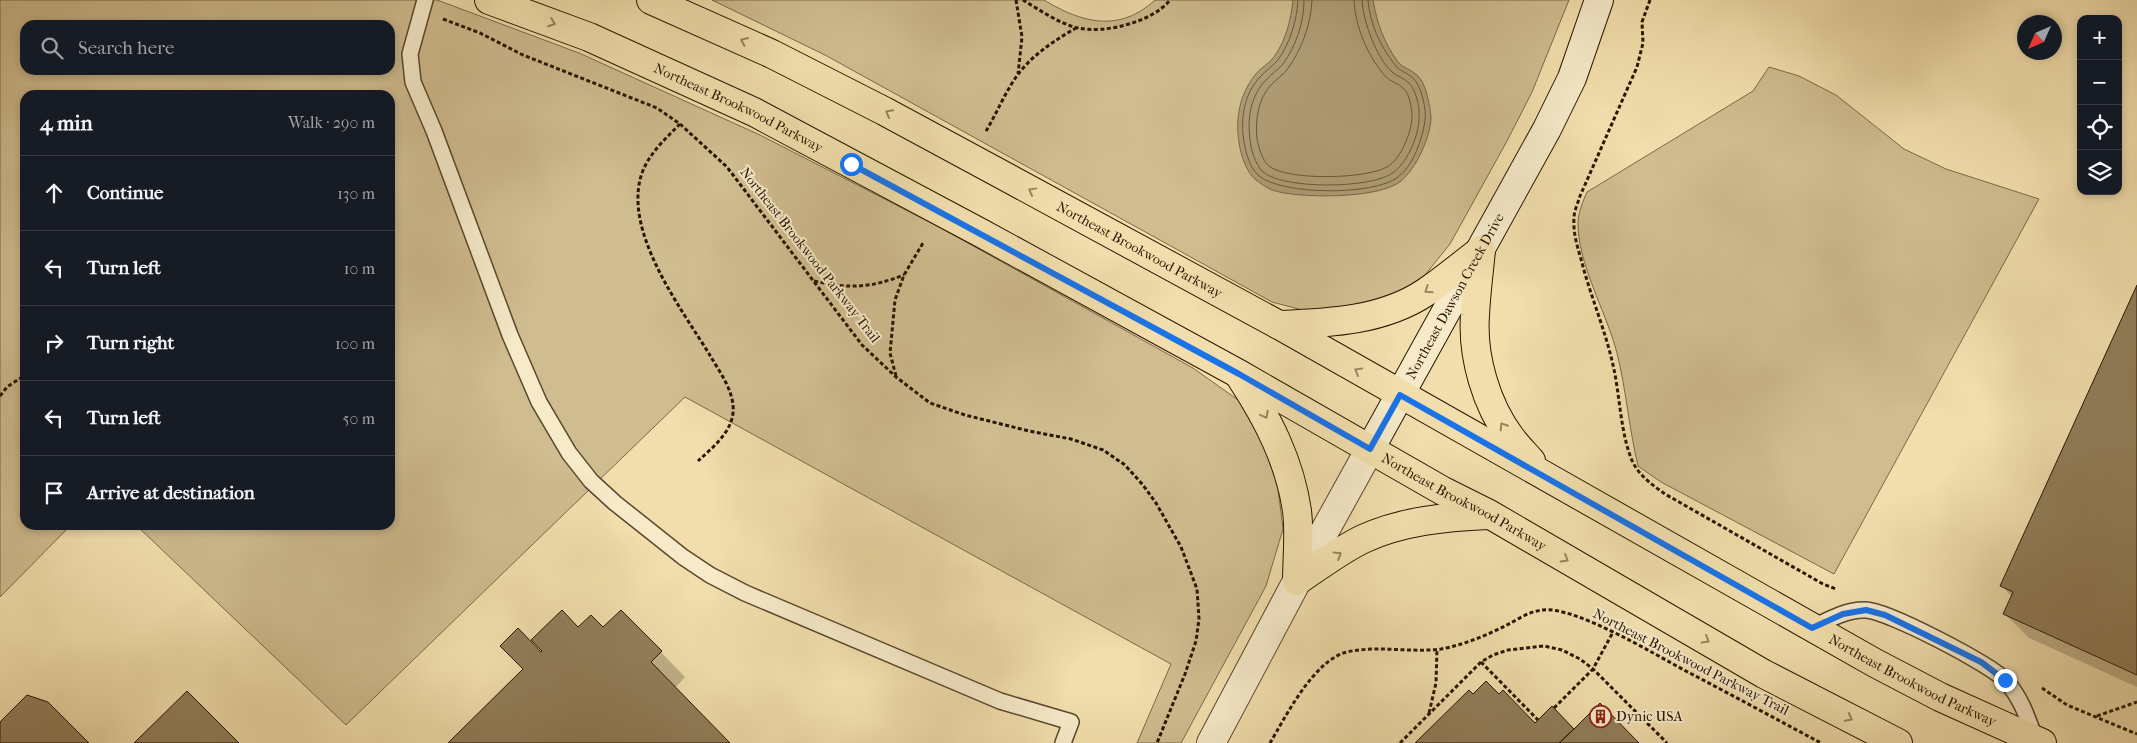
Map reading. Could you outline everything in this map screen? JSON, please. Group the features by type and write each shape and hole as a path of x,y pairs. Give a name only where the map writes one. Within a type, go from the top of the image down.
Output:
{"main road":[{"name":"Northeast Brookwood Parkway","path":"489,0 589,37 754,112 1239,374 1443,491 1489,514 1764,674 1898,743"},
{"name":"Northeast Brookwood Parkway","path":"651,0 772,54 884,111 1279,325 1812,628 1940,697 2039,742"},
{"path":"1279,325 1331,323 1364,318 1425,293 1481,250"},
{"path":"1481,250 1474,317 1476,346 1486,388 1499,419 1511,438 1546,476"},
{"path":"1239,374 1264,413 1275,436 1292,484 1298,513 1297,581"},
{"path":"1297,581 1362,540 1403,525 1441,518 1489,514"}],"street":[{"name":"Northeast Dawson Creek Drive","path":"1211,743 1297,581 1547,129 1572,78 1600,0"}],"lane":[{"path":"425,0 410,54 413,82 434,131 510,335 536,394 569,454 591,481 657,537 710,575 745,593 1000,701 1071,722 1063,743"},
{"path":"1812,628 1843,614 1866,610 1885,615 1981,662 2005,680 2022,702 2039,742"}],"path":[{"path":"1016,0 1022,37 1018,75"},
{"path":"1023,0 1076,28 1091,29 1129,24 1151,15 1170,0"},
{"path":"1650,0 1642,22 1643,44 1637,67 1580,196 1574,217 1576,240 1586,279 1611,358 1632,460 1639,472 1652,485 1665,494 1823,584 1840,590"},
{"path":"986,131 1018,75 1039,53 1060,37 1076,28"},
{"name":"Northeast Brookwood Parkway Trail","path":"480,33 523,55 657,108 702,142 727,167 862,345 896,377 930,403 965,415 1029,432 1071,439 1103,450 1125,465 1144,485 1181,547 1197,589 1199,618 1196,642 1157,743"},
{"path":"680,124 655,150 645,166 637,191 640,217 661,274 676,302 724,378 732,399 733,413 729,428 698,461"},
{"path":"896,377 890,353 894,300 904,275 923,243"},
{"path":"814,281 838,287 861,287 883,283 904,275"},
{"path":"0,396 7,387 20,378"},
{"name":"Northeast Brookwood Parkway Trail","path":"1270,743 1305,687 1321,668 1338,656 1347,652 1375,650 1421,652 1454,646 1503,627 1528,614 1542,610 1565,612 1613,632 1821,743"},
{"path":"1554,708 1593,669 1613,632"},
{"path":"1400,743 1481,662 1508,650 1544,646 1562,650 1580,659 1593,669 1667,743"},
{"path":"1429,715 1436,683 1437,649"},
{"path":"1481,662 1538,720"},
{"path":"2040,686 2047,693 2067,705 2137,734"},
{"path":"2096,717 2137,702"}],"shaded area":[{"path":"0,0 437,0 579,53 760,135 939,227 1193,368 1241,402 1275,464 1283,529 1266,586 1181,743 1137,743 1171,664 685,397 346,725 141,530 395,530 395,90 20,90 20,530 66,530 0,597"},
{"path":"712,0 1044,0 1058,8 1086,19 1114,21 1128,17 1155,0 1569,0 1532,92 1507,141 1450,244 1425,275 1408,288 1372,306 1310,312 1272,302 825,55"},
{"path":"1769,67 1799,76 1836,95 1904,149 1946,169 2039,199 1834,574 1661,482 1638,466 1617,353 1587,270 1579,237 1578,221 1581,206 1587,192 1753,91"}],"water":[{"path":"1293,0 1373,0 1382,32 1393,55 1400,64 1415,73 1423,83 1429,101 1430,125 1422,152 1407,176 1401,181 1376,191 1338,196 1319,196 1272,190 1252,177 1244,163 1239,143 1238,116 1242,98 1250,82 1272,59 1282,44"}],"building":[{"path":"2137,285 2137,675 2003,614 2013,592 2000,586"},
{"path":"562,610 578,627 591,615 603,627 621,610 662,651 651,662 730,743 448,743 523,669 500,646 518,628 541,652 531,640"},
{"path":"1486,681 1499,694 1503,690 1535,723 1552,706 1574,729 1559,743 1415,743 1469,690 1473,694"},
{"path":"187,691 239,743 134,743"},
{"path":"27,695 48,702 89,743 0,743 0,722"},
{"name":"Dynic USA","path":"1600,703 1639,743 1559,743 1574,729"}],"place":[{"name":"Dynic USA","path":"1600,716"}],"route":[{"path":"851,164 1239,374 1370,449 1400,395 1812,628 1843,614 1866,610 1885,615 1981,662 2005,680"}]}
